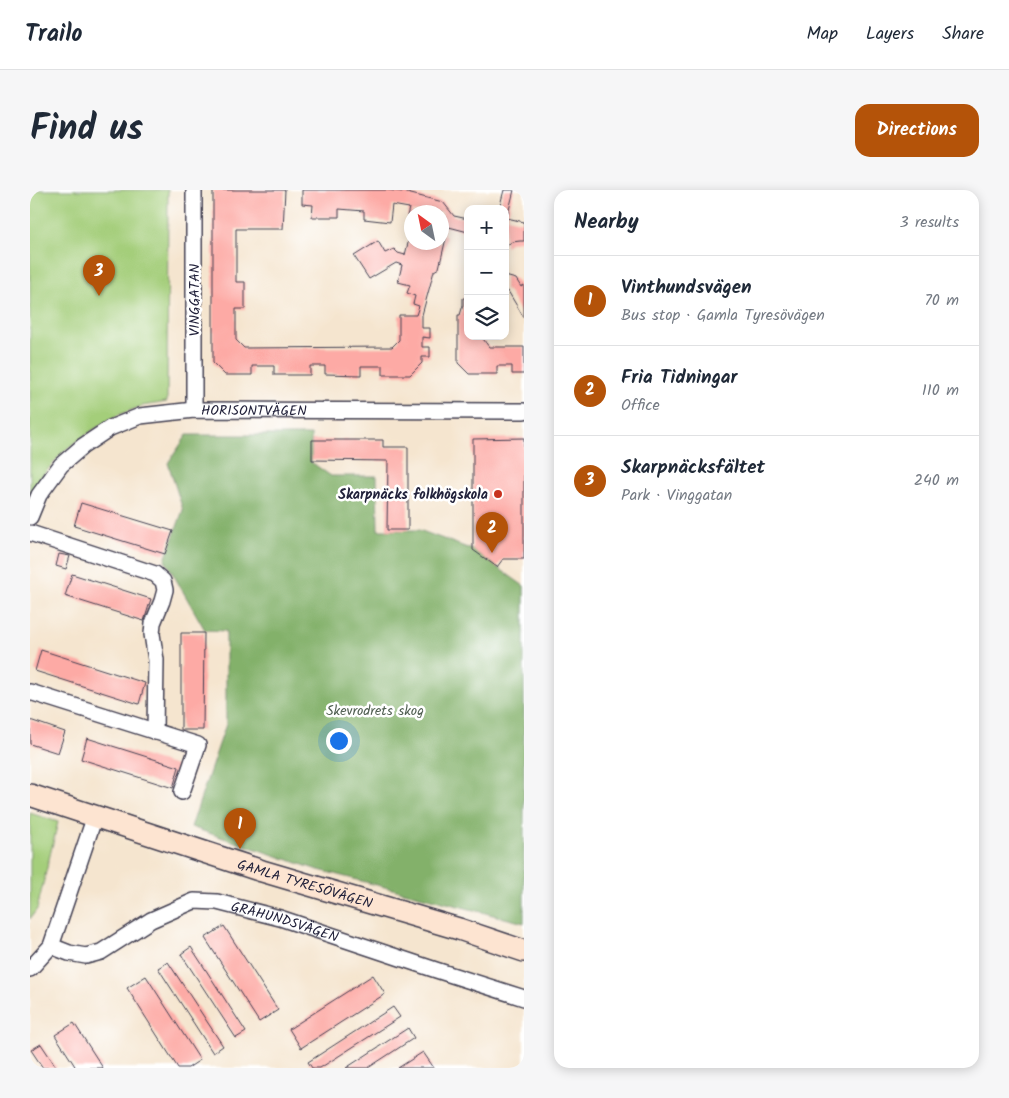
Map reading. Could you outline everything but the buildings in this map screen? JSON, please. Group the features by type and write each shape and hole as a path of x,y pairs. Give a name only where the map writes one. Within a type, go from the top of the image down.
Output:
{"street":[{"name":"VINGGATAN","path":"194,190 194,410"},
{"name":"HORISONTVÄGEN","path":"30,517 39,495 61,465 83,446 110,428 140,416 194,410 524,411"},
{"path":"30,533 156,574 163,581 165,590 153,623 152,634 156,660 155,732"},
{"path":"30,692 198,745 182,792"},
{"name":"GAMLA TYRESÖVÄGEN","path":"30,795 262,871 459,928 524,950"},
{"path":"30,969 51,946 95,816"},
{"name":"GRÅHUNDSVÄGEN","path":"51,946 69,953 86,956 101,952 151,920 194,902 217,902 280,918 524,998"}],"green space":[{"path":"30,190 168,190 167,402 142,406 116,416 93,430 65,450 30,493"},
{"name":"Skevrodrets skog","path":"187,435 311,435 311,462 331,476 377,476 378,530 419,530 473,550 524,586 524,923 315,869 191,827 226,724 226,631 205,630 165,560 183,510 168,463"},
{"path":"30,813 58,822 37,909 30,919"}],"place":[{"name":"Skarpnäcksfältet","path":"99,296"},
{"name":"Skarpnäcks folkhögskola","path":"498,494"},
{"name":"Fria Tidningar","path":"492,553"},
{"name":"Vinthundsvägen","path":"240,849"}]}
